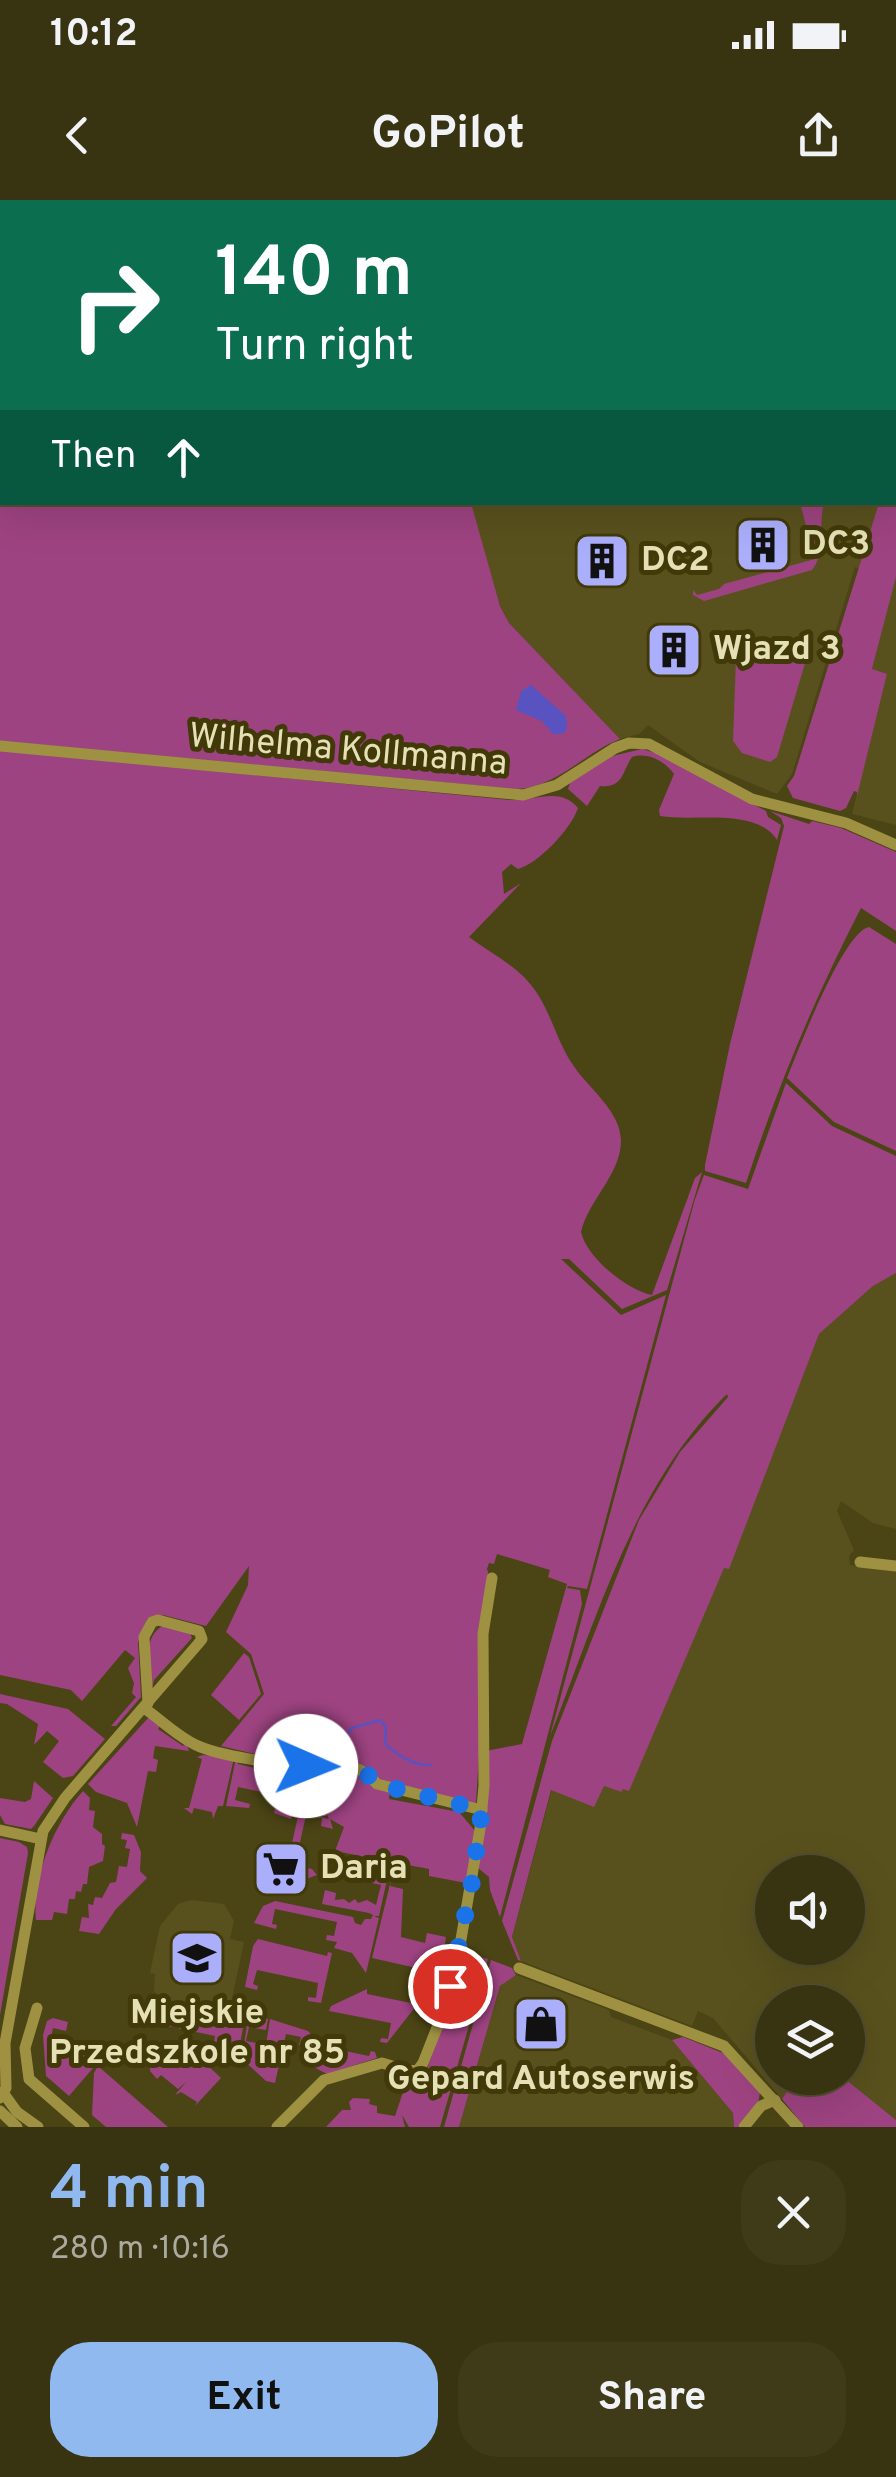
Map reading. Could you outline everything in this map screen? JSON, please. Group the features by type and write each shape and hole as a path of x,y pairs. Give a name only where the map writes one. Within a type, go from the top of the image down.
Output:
{"street":[{"name":"Wilhelma Kollmanna","path":"0,746 523,795 557,785 610,750 639,742 662,748 752,799 848,824 896,845"},
{"path":"860,1562 896,1566"},
{"path":"277,2127 324,2080 382,2063 409,2071 418,2070 423,2063 450,1986 471,1888 482,1810 483,1634 492,1578"},
{"path":"38,2127 2,2096 4,2043 41,1838 65,1798 146,1706 202,1639 198,1630 165,1620 152,1622 147,1628 146,1706"},
{"path":"146,1706 196,1745 257,1760 350,1766 365,1772 377,1784 482,1810"},
{"path":"0,1830 41,1838"},
{"path":"519,1968 724,2046 798,2127"},
{"path":"37,2008 25,2048 26,2071 35,2086 84,2127"},
{"path":"0,2042 9,2017"},
{"path":"744,2127 761,2106 775,2100"},
{"path":"0,2111 17,2127"}],"shaded area":[{"path":"0,505 472,505 500,606 509,623 620,739 544,783 516,789 0,741"},
{"path":"471,505 896,505 896,825 852,814 887,674 872,670 895,578 855,567 792,774 777,794 700,762 648,725 639,734 620,739 509,623 499,603"},
{"path":"801,505 824,505 819,556 812,570 704,601 693,595 693,590 697,595 815,559"},
{"path":"878,505 896,505 896,577 872,669 887,674 857,796 854,791 846,808 840,811 793,798 787,786 794,776"},
{"path":"748,645 797,650 806,660 777,757 770,762 742,753 733,741 736,659 740,649"},
{"path":"531,685 566,716 563,734 553,734 542,721 516,710 521,691"},
{"path":"642,749 659,754 766,811 768,817 781,825 777,840 755,823 740,819 660,816 674,774 650,757 632,757 617,782 600,786 587,806 568,789 570,783 608,757"},
{"path":"0,750 510,800 555,796 578,808 569,826 544,853 526,866 518,869 511,864 502,872 504,894 521,883 469,937 525,978 573,1065 616,1120 620,1153 581,1232 591,1252 609,1271 631,1287 652,1295 695,1178 702,1172 667,1290 622,1309 569,1259 561,1259 621,1315 666,1295 587,1589 567,1588 580,1590 582,1604 500,1917 489,1877 478,1868 486,1751 522,1744 567,1584 548,1577 550,1570 497,1554 494,1564 489,1563 487,1569 490,1578 476,1803 379,1781 370,1770 348,1761 277,1759 221,1746 264,1694 251,1654 226,1632 248,1585 249,1566 206,1626 163,1615 147,1619 138,1642 141,1697 116,1726 111,1726 136,1697 128,1668 135,1658 125,1650 82,1701 71,1690 0,1675"},
{"path":"770,811 809,824 812,821 841,828 896,852 896,931 861,908 798,1043 746,1183 705,1171 705,1165 730,1044 784,826 781,818"},
{"path":"869,927 896,944 896,1151 834,1122 787,1078 835,970 858,934"},
{"path":"786,1083 832,1126 896,1156 896,1273 873,1286 819,1334 729,1569 724,1568 629,1791 604,1786 594,1807 551,1790 512,1937 521,1961 502,1921 552,1741 639,1520 680,1452 728,1397 727,1394 694,1430 642,1511 602,1599 550,1736 695,1199 704,1175 748,1189"},
{"path":"896,1273 896,1529 873,1523 841,1501 837,1511 854,1550 849,1556 850,1565 896,1570 896,2120 865,2095 865,1985 755,1985 755,2067 713,2018 698,2011 692,2026 521,1961 512,1938 552,1789 604,1786 628,1791 724,1567 728,1569 819,1334 873,1286"},
{"path":"165,1625 190,1633 192,1638 154,1680 152,1688 150,1644 157,1630"},
{"path":"244,1653 249,1657 261,1694 239,1720 211,1695"},
{"path":"0,1694 68,1709 105,1739 73,1776 63,1778 43,1762 59,1741 47,1731 34,1745 38,1724 0,1703"},
{"path":"149,1717 161,1724 158,1729 183,1746 186,1742 189,1751 155,1746 156,1772 148,1771 137,1827 127,1803 96,1792 88,1784"},
{"path":"197,1757 234,1758 223,1806 218,1806 213,1819 212,1812 194,1808 192,1814 184,1808 189,1808 202,1759"},
{"path":"236,1758 238,1764 263,1770 265,1764 300,1771 301,1775 295,1774 291,1790 297,1792 291,1819 274,1813 275,1809 284,1810 286,1797 238,1787 235,1800 250,1804 249,1808 226,1806"},
{"path":"346,1767 390,1791 389,1799 459,1812 476,1832 466,1883 429,1876 429,1869 335,1851 344,1827 330,1819 333,1829 321,1826 322,1818 306,1815 295,1865 312,1869 317,1875 273,1891 275,1878 284,1879 298,1816 306,1814 329,1819 326,1812 326,1816 299,1812 306,1808 313,1778 308,1774 319,1771 326,1776 324,1771"},
{"path":"34,1781 53,1798 31,1829 5,1824 0,1815 0,1798 25,1802 31,1799"},
{"path":"83,1791 90,1798 89,1810 95,1811 93,1827 102,1834 103,1861 89,1867 87,1884 83,1884 81,1892 76,1891 75,1899 69,1899 67,1914 54,1912 52,1920 36,1920 38,1887 47,1852"},
{"path":"122,1833 134,1835 141,1852 140,1871 147,1878 116,1909 99,1934 79,1931 82,1917 89,1918 88,1904 93,1905 95,1897 102,1898 110,1883 116,1882 119,1866 127,1867 130,1849 125,1848 127,1840 121,1839"},
{"path":"0,1838 19,1842 27,1847 28,1853 0,2015"},
{"path":"342,1866 388,1875 379,1916 374,1916 379,1918 366,1973 352,1953 334,1948 337,1942 326,1940 327,1935 334,1936 337,1922 275,1909 272,1924 277,1925 276,1929 254,1923 263,1906 275,1901 353,1917 361,1925 365,1919 371,1919 373,1915 369,1913 322,1904 325,1890 336,1893 335,1900 367,1900 376,1905 381,1885 341,1876"},
{"path":"392,1876 390,1886 403,1889 401,1937 425,1943 427,1933 446,1937 438,1987 433,1992 424,1990 424,1986 432,1986 434,1972 372,1958"},
{"name":"Miejskie Przedszkole nr 85","path":"191,1900 224,1904 234,1921 230,1939 244,1942 231,2003 225,2001 223,2006 198,2006 160,1998 154,1991 155,1974 150,1973 160,1926 178,1904"},
{"path":"258,1939 327,1956 332,1953 321,2003 308,2001 308,1997 316,1998 318,1983 257,1970 253,1984 258,1986 257,1990 245,1987"},
{"path":"463,1953 488,1959 440,2127 409,2127 402,2115 405,2127 326,2127 342,2110 351,2110 349,2102 353,2098 370,2099 369,2104 377,2106 377,2113 395,2116 405,2086 394,2082 396,2072 423,2081"},
{"path":"491,1960 512,1968 516,1975 500,1986 459,2127 444,2127"},
{"path":"516,1975 609,2010 611,2017 672,2040 733,2113 734,2127 459,2127 500,1986"},
{"path":"367,1989 367,1994 411,2003 414,1999 420,2001 387,2043 380,2042 381,2038 388,2039 391,2023 329,2011 331,2006"},
{"path":"130,2001 231,2011 243,2028 239,2049 214,2043 215,2036 153,2023 155,2009"},
{"path":"240,2013 268,2019 266,2030 249,2027 246,2041 266,2045 270,2019 308,2031 314,2038 311,2048 299,2045 301,2037 286,2034 275,2083 266,2081 242,2059 247,2025"},
{"path":"53,2018 68,2022 66,2031 53,2028 50,2043 89,2051 96,2058 93,2068 69,2096 46,2076 43,2035 47,2021"},
{"path":"683,2037 728,2055 755,2086 755,2095 760,2095 758,2105 738,2127 734,2127 733,2113 672,2040"},
{"path":"321,2041 326,2041 326,2047 369,2056 371,2051 375,2052 377,2058 327,2074 310,2065"},
{"path":"161,2053 160,2058 178,2062 180,2057 182,2063 193,2065 195,2060 200,2061 198,2066 204,2062 221,2078 195,2106 197,2102 181,2092 175,2095 186,2082 178,2089 150,2071 151,2058"},
{"path":"98,2066 168,2127 106,2127 92,2115 94,2073"},
{"path":"785,2095 865,2095 896,2120 896,2127 805,2127 782,2099"}],"waterway":[{"path":"314,1738 342,1738 352,1728 380,1720 386,1727 385,1743 389,1747 412,1762 430,1765"},
{"path":"267,1743 286,1749 307,1734"}],"place":[{"name":"DC3","path":"763,545"},
{"name":"DC2","path":"602,561"},
{"name":"Wjazd 3","path":"674,650"},
{"name":"Daria","path":"281,1869"},
{"name":"Miejskie Przedszkole nr 85","path":"197,1958"},
{"name":"Gepard Autoserwis","path":"541,2024"}],"route":[{"path":"306,1766 343,1764 365,1772 377,1784 482,1810 471,1888 450,1986"}]}
